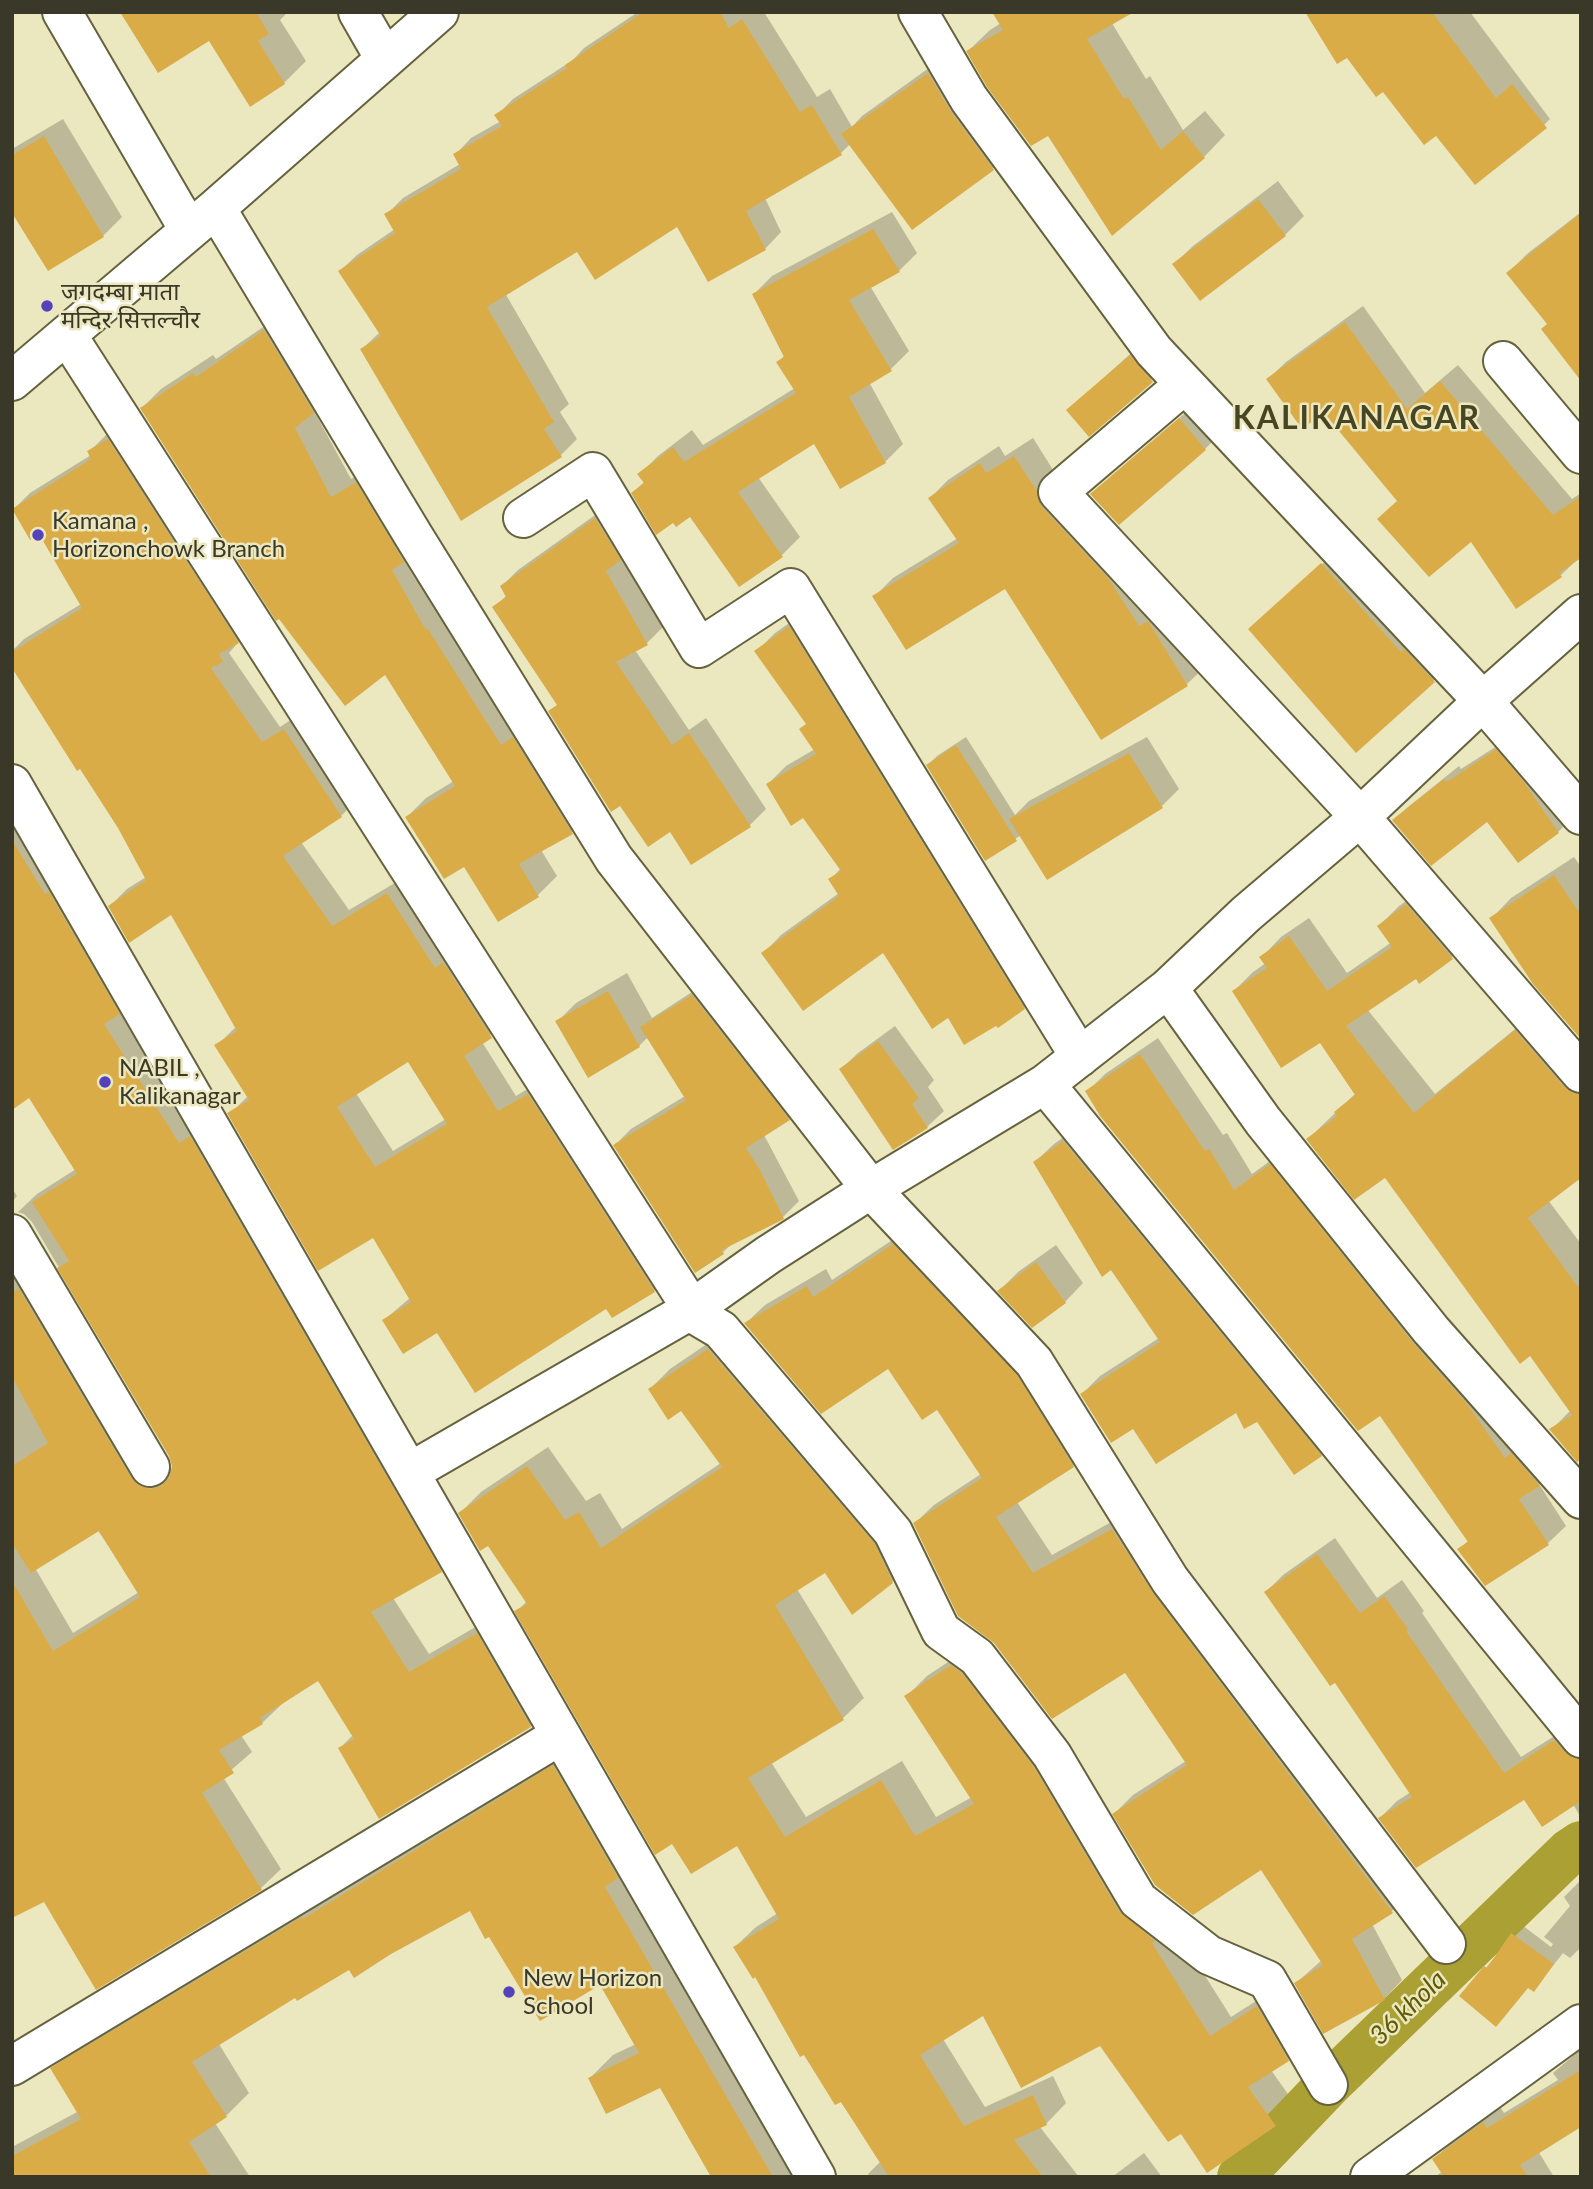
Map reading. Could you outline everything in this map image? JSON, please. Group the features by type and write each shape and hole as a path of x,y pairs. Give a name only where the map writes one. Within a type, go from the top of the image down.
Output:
{"street":[{"path":"62,12 413,535 614,859 871,1189 1034,1362 1170,1580 1446,1944"},
{"path":"358,12 385,59"},
{"path":"12,381 439,12"},
{"path":"918,12 969,99 1154,351 1482,701 1581,815"},
{"path":"67,335 691,1310 721,1330 893,1532 941,1631 977,1657 1052,1755 1138,1900 1209,1955 1267,1980 1328,2085"},
{"path":"1503,361 1581,454"},
{"path":"1185,384 1058,492 1360,817 1581,1073"},
{"path":"523,518 593,472 699,648 791,588 1080,1057"},
{"path":"410,1472 691,1310 768,1255 871,1189 1045,1084 1168,988 1246,914 1360,817 1482,701 1581,614"},
{"path":"12,784 816,2177"},
{"path":"1168,988 1263,1121 1430,1330 1581,1499"},
{"path":"1045,1084 1581,1738"},
{"path":"12,1234 150,1467"},
{"path":"12,2066 561,1735"},
{"path":"1370,2177 1581,2024"}],"building":[{"path":"120,12 256,12 269,34 258,41 285,84 250,107 209,41 158,73"},
{"path":"643,12 720,12 729,28 742,19 800,112 812,105 842,155 746,211 766,250 708,282 677,227 595,280 577,252 487,307 554,422 544,429 562,457 461,521 360,349 381,336 338,271 395,233 384,214 461,169 453,154 502,126 494,115 567,68 565,65"},
{"path":"992,12 1134,12 1087,39 1124,99 1128,97 1161,150 1183,131 1205,158 1112,236 1048,136 1031,146 987,87 966,51 1003,30"},
{"path":"1305,12 1432,12 1496,98 1512,84 1547,128 1475,185 1436,136 1424,145 1383,92 1376,97 1347,58 1337,64"},
{"path":"928,73 951,112 994,170 912,230 841,134"},
{"path":"44,136 104,237 48,271 12,213 12,155"},
{"path":"1258,199 1286,236 1200,301 1172,264"},
{"path":"1581,213 1581,381 1541,329 1547,324 1506,273"},
{"path":"873,229 900,272 849,300 892,371 849,397 886,463 840,489 814,444 738,492 783,557 739,587 690,517 676,527 673,523 656,535 631,493 644,483 637,474 673,447 684,462 796,393 776,362 784,357 752,294"},
{"path":"1345,322 1407,409 1440,381 1553,515 1581,496 1581,558 1559,573 1562,577 1516,609 1471,542 1429,577 1377,519 1397,501 1324,413 1302,429 1266,379"},
{"path":"264,330 314,413 295,428 331,497 356,482 404,562 392,570 426,630 428,629 501,745 513,737 573,834 519,864 539,897 498,922 464,867 444,879 405,817 455,786 385,675 345,706 279,619 276,621 140,408 193,373 196,377"},
{"path":"1130,355 1153,382 1089,437 1066,410"},
{"path":"1179,418 1206,450 1119,525 1090,494"},
{"path":"108,439 239,643 219,654 223,662 211,668 262,742 284,729 342,817 283,856 332,926 387,893 435,968 443,962 492,1038 464,1056 498,1111 528,1094 655,1292 612,1318 606,1309 475,1393 437,1333 403,1354 382,1320 411,1302 373,1238 318,1271 227,1113 249,1100 214,1045 237,1031 171,915 129,943 108,906 146,880 118,828 80,769 77,771 12,668 12,652 82,608 39,534 30,540 12,509 91,459 87,451","holes":["408,1062 447,1124 375,1167 337,1107"]},
{"path":"1014,456 1037,491 1042,507 1108,578 1139,626 1148,621 1188,686 1101,740 1005,589 906,650 872,596 959,543 928,498 980,463 986,473"},
{"path":"595,518 621,560 606,571 648,645 616,662 672,745 689,733 751,827 691,865 670,832 648,847 620,806 611,812 548,711 557,705 492,607 506,597 500,586"},
{"path":"1321,563 1401,652 1404,649 1435,682 1356,753 1248,629"},
{"path":"789,626 1025,1009 998,1028 996,1026 964,1045 948,1018 932,1029 883,953 803,1011 761,953 839,896 828,879 841,871 803,818 791,826 766,784 816,754 799,729 806,724 754,651"},
{"path":"956,745 1017,841 985,861 926,765"},
{"path":"1496,749 1523,781 1559,833 1518,863 1487,822 1431,866 1392,820 1444,779 1447,782"},
{"path":"1129,753 1163,808 1047,880 1009,819"},
{"path":"12,840 45,894 49,892 120,1014 104,1024 179,1143 190,1136 442,1572 371,1612 409,1672 477,1633 531,1727 379,1819 338,1748 354,1739 318,1681 260,1718 263,1724 219,1750 234,1773 202,1793 262,1890 96,1990 44,1902 12,1918 12,1581 53,1651 140,1597 99,1531 31,1573 12,1543 12,1466 48,1443 12,1377 12,1293 19,1289 132,1479 140,1486 150,1489 161,1486 169,1478 172,1466 169,1456 57,1268 69,1261 32,1202 77,1174 29,1098 12,1110"},
{"path":"1554,875 1581,915 1581,1039 1533,984 1489,918"},
{"path":"1406,904 1453,959 1419,984 1416,979 1346,1026 1414,1113 1515,1030 1564,1087 1573,1093 1581,1094 1581,1178 1528,1218 1581,1291 1581,1459 1577,1462 1549,1429 1572,1415 1530,1356 1520,1364 1385,1178 1354,1200 1306,1139 1337,1116 1334,1112 1355,1095 1320,1043 1281,1068 1232,991 1267,968 1259,957 1289,936 1327,991 1392,947 1377,926"},
{"path":"608,991 640,1047 588,1078 555,1021"},
{"path":"692,995 790,1120 746,1148 784,1219 722,1250 724,1254 695,1273 613,1145 686,1100 640,1027"},
{"path":"878,1041 919,1098 912,1104 928,1128 893,1150 839,1069"},
{"path":"1140,1054 1205,1151 1209,1149 1234,1190 1270,1164 1414,1344 1467,1404 1505,1458 1511,1453 1540,1486 1519,1499 1549,1545 1485,1586 1457,1549 1468,1542 1380,1416 1358,1431 1100,1116 1085,1091"},
{"path":"1063,1141 1322,1456 1294,1475 1257,1422 1244,1429 1236,1413 1156,1464 1133,1429 1111,1443 1080,1394 1160,1342 1111,1270 1102,1277 1033,1162"},
{"path":"893,1244 1017,1375 1074,1467 996,1517 1033,1573 1112,1529 1153,1593 1393,1913 1352,1939 1385,2000 1323,2034 1294,1983 1323,1965 1261,1870 1193,1915 1155,1885 1112,1814 1187,1765 1125,1673 1052,1719 994,1643 958,1616 913,1523 982,1478 937,1410 922,1420 888,1369 821,1414 744,1323 807,1286 813,1297"},
{"path":"1036,1262 1066,1303 1032,1328 997,1291"},
{"path":"708,1349 875,1544 893,1583 852,1615 825,1573 775,1605 844,1720 748,1778 785,1837 881,1780 915,1836 974,1804 904,1696 951,1665 962,1673 1034,1767 1119,1911 1155,1941 1152,1943 1210,2036 1257,2006 1289,2061 1248,2087 1276,2126 1207,2173 1181,2134 1168,2142 1100,2046 1021,2088 983,2016 920,2055 964,2126 1033,2095 1047,2125 1014,2140 1043,2177 889,2177 841,2102 835,2105 804,2055 800,2057 755,1977 753,1979 733,1947 779,1919 737,1846 691,1874 672,1844 655,1855 514,1611 527,1604 488,1546 480,1551 458,1513 527,1466 565,1520 579,1512 601,1548 722,1467 681,1411 668,1420 648,1389"},
{"path":"1317,1554 1360,1613 1384,1596 1504,1773 1554,1740 1573,1758 1581,1759 1581,1801 1542,1827 1524,1800 1416,1868 1378,1818 1412,1797 1335,1683 1330,1686 1264,1592"},
{"path":"553,1765 618,1878 605,1887 773,2177 711,2177 660,2088 606,2114 588,2078 639,2053 600,1985 540,2021 489,1937 485,1939 470,1911 391,1954 354,1978 349,1970 297,2001 295,1998 192,2062 227,2117 189,2142 211,2177 12,2177 12,2156 81,2119 50,2068 302,1917 303,1919"},
{"path":"1511,1933 1554,1964 1534,1992 1528,1988 1496,2027 1459,1996 1484,1966 1487,1968"},
{"path":"1581,2070 1581,2127 1520,2165 1528,2177 1444,2177 1432,2159 1483,2122 1487,2128"}],"waterway":[{"name":"36 khola","path":"1240,2177 1328,2085 1569,1852 1581,1844"}],"place":[{"name":"जगदम्बा माता मन्दिर सित्तल्चौर","path":"47,306"},
{"name":"Kamana , Horizonchowk Branch","path":"38,535"},
{"name":"NABIL , Kalikanagar","path":"105,1082"},
{"name":"New Horizon School","path":"509,1992"}],"district":[{"name":"KALIKANAGAR","path":"1357,419"}]}
